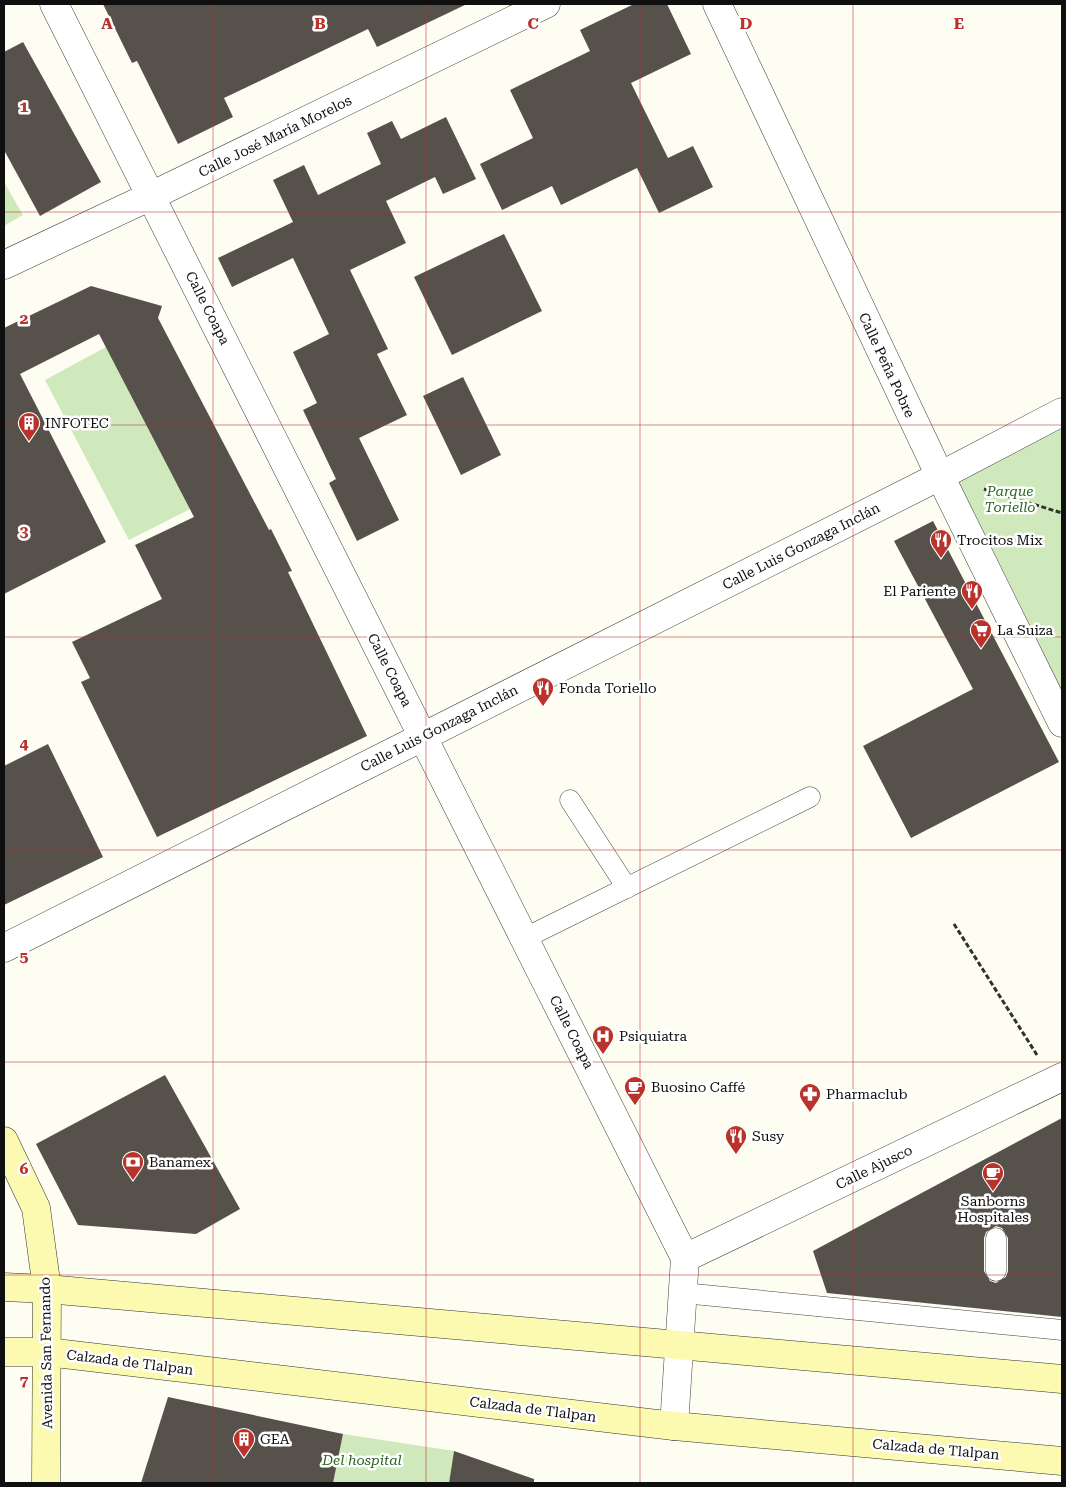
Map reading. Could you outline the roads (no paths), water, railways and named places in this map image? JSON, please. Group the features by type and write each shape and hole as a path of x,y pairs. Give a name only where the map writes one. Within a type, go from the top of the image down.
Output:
{"main road":[{"name":"Avenida San Fernando","path":"4,1141 36,1208 47,1289 46,1483"},
{"path":"4,1288 47,1289 1062,1380"},
{"name":"Calzada de Tlalpan","path":"4,1352 47,1352 674,1426 1062,1460"}],"street":[{"name":"Calle Coapa","path":"54,4 685,1258 681,1345 674,1426"},
{"name":"Calle José María Morelos","path":"4,265 151,196 546,4"},
{"name":"Calle Peña Pobre","path":"717,4 940,476 1062,723"},
{"name":"Calle Luis Gonzaga Inclán","path":"4,948 940,476 1062,412"},
{"name":"Calle Ajusco","path":"685,1258 1058,1079"}],"lane":[{"path":"524,938 810,797"},
{"path":"570,800 627,888"},
{"path":"996,1238 996,1271"},
{"path":"683,1293 1062,1330"}],"place":[{"name":"INFOTEC","path":"29,442"},
{"name":"Trocitos Mix","path":"941,559"},
{"name":"El Pariente","path":"972,610"},
{"name":"La Suiza","path":"981,649"},
{"name":"Fonda Toriello","path":"543,707"},
{"name":"Psiquiatra","path":"603,1055"},
{"name":"Buosino Caffé","path":"635,1106"},
{"name":"Pharmaclub","path":"810,1113"},
{"name":"Susy","path":"736,1155"},
{"name":"Banamex","path":"133,1181"},
{"name":"Sanborns Hospitales","path":"993,1192"},
{"name":"GEA","path":"244,1458"}],"park label":[{"name":"Parque Toriello","path":"1010,500"},
{"name":"Del hospital","path":"362,1460"}]}
